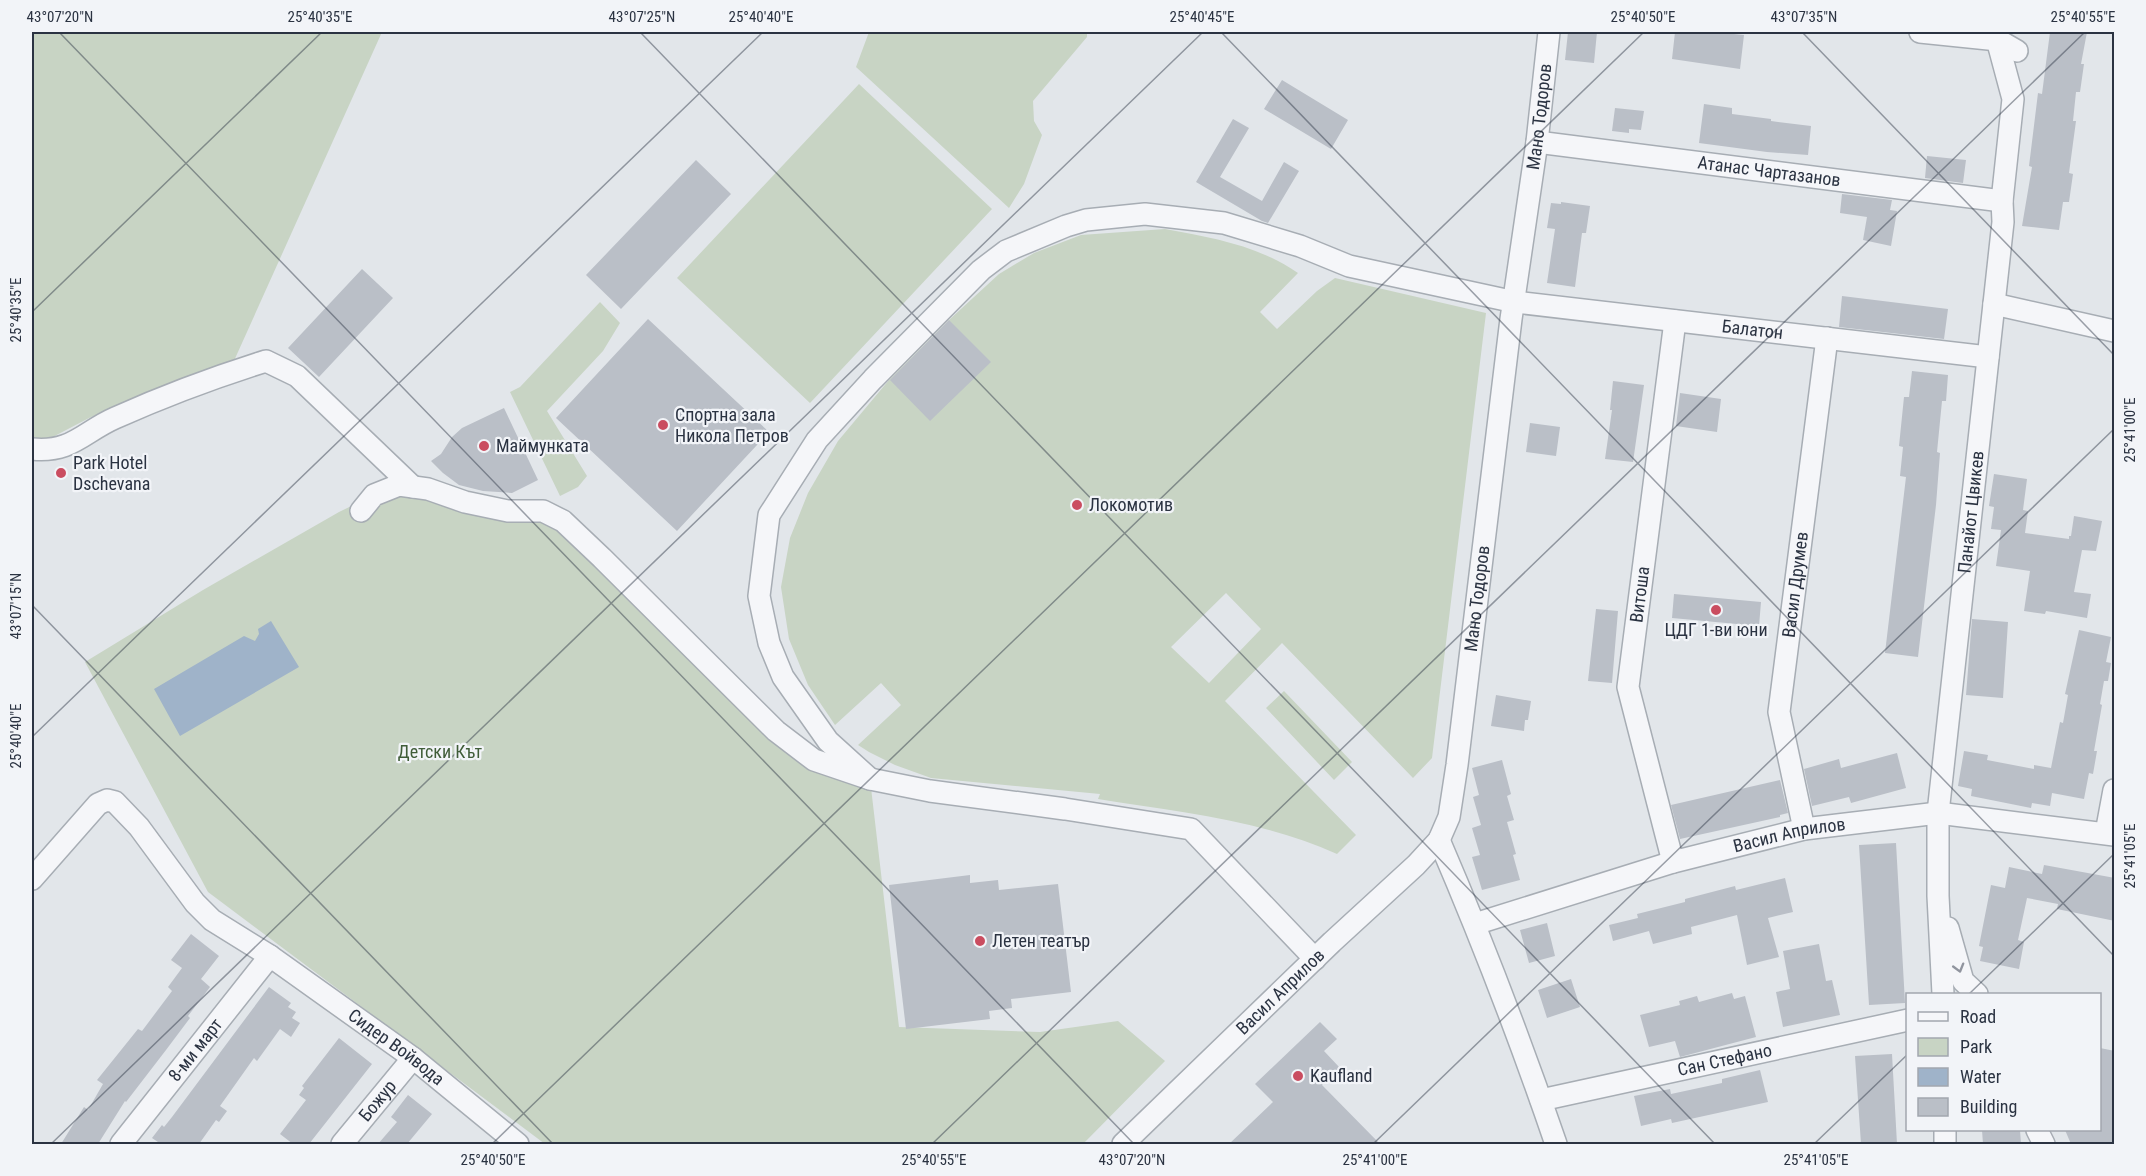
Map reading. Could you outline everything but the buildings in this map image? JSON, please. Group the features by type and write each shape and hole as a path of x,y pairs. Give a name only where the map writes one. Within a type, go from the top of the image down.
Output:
{"street":[{"name":"Мано Тодоров","path":"1439,840 1449,817 1457,765 1549,32"},
{"path":"1920,32 1997,36 2018,41 2013,99"},
{"name":"Панайот Цвикев","path":"1943,993 1938,896 1938,813 2003,222 2002,201 2013,99 1997,36"},
{"name":"Атанас Чартазанов","path":"1537,142 2002,201"},
{"name":"Балатон","path":"870,779 828,741 783,677 769,643 759,596 769,515 816,440 964,286 1006,251 1066,226 1086,220 1116,216 1159,215 1224,223 1300,246 1349,266 1515,302 1988,357"},
{"path":"1994,304 2115,331"},
{"name":"Витоша","path":"1673,862 1628,687 1675,321"},
{"name":"Васил Друмев","path":"1804,829 1779,712 1827,338"},
{"path":"32,449 49,451 80,440 112,419 181,391 266,361 297,376 413,487"},
{"path":"361,511 374,495 399,485 428,489 465,502 508,511 543,511 562,521 776,731 814,760 870,779 930,791 1191,829 1315,959"},
{"path":"2110,834 2115,790"},
{"name":"Сидер Войвода","path":"32,879 98,804 106,800 115,802 139,827 195,903 212,920 270,956 413,1059 518,1144"},
{"name":"Васил Априлов","path":"1475,924 1673,862 1804,829 1938,813 2110,834"},
{"path":"1439,840 1475,924 1556,1144"},
{"name":"Васил Априлов","path":"1123,1144 1315,959 1416,866 1439,840"},
{"path":"1938,896 1963,981 1976,993"},
{"name":"8-ми март","path":"121,1144 270,956"},
{"name":"Сан Стефано","path":"1541,1100 1906,1020"},
{"name":"Божур","path":"342,1144 413,1059"}],"green space":[{"path":"32,32 382,32 233,363 91,417 47,440 32,439"},
{"path":"869,32 1087,32 1087,37 1033,101 1034,121 1042,135 1024,184 1009,208 856,67"},
{"path":"859,84 992,209 810,403 677,278"},
{"path":"1165,229 1234,244 1282,263 1298,273 1260,312 1277,329 1317,291 1335,278 1486,313 1432,758 1413,778 1282,643 1225,701 1356,835 1337,854 1309,842 1250,825 1098,799 1100,794 931,778 895,765 858,745 901,705 881,683 835,725 808,685 789,639 781,587 790,538 808,493 838,441 889,380 999,274 1034,253 1081,235","holes":["1226,593 1261,629 1209,683 1171,647"]},
{"path":"600,302 620,323 603,351 547,411 587,476 578,487 560,496 510,392 520,387"},
{"name":"Детски Кът","path":"428,489 543,511 776,731 870,779 899,1027 1040,1032 1118,1021 1165,1061 1083,1144 545,1144 208,892 85,662 203,590 339,512 374,495"},
{"path":"1284,691 1352,762 1334,780 1266,708"}],"water":[{"path":"271,621 299,667 180,736 154,689 244,636 255,641 259,634 258,629"}],"place":[{"name":"Спортна зала Никола Петров","path":"663,425"},
{"name":"Маймунката","path":"484,446"},
{"name":"Park Hotel Dschevana","path":"61,473"},
{"name":"Локомотив","path":"1077,505"},
{"name":"ЦДГ 1-ви юни","path":"1716,610"},
{"name":"Летен театър","path":"980,941"},
{"name":"Kaufland","path":"1298,1076"}]}
